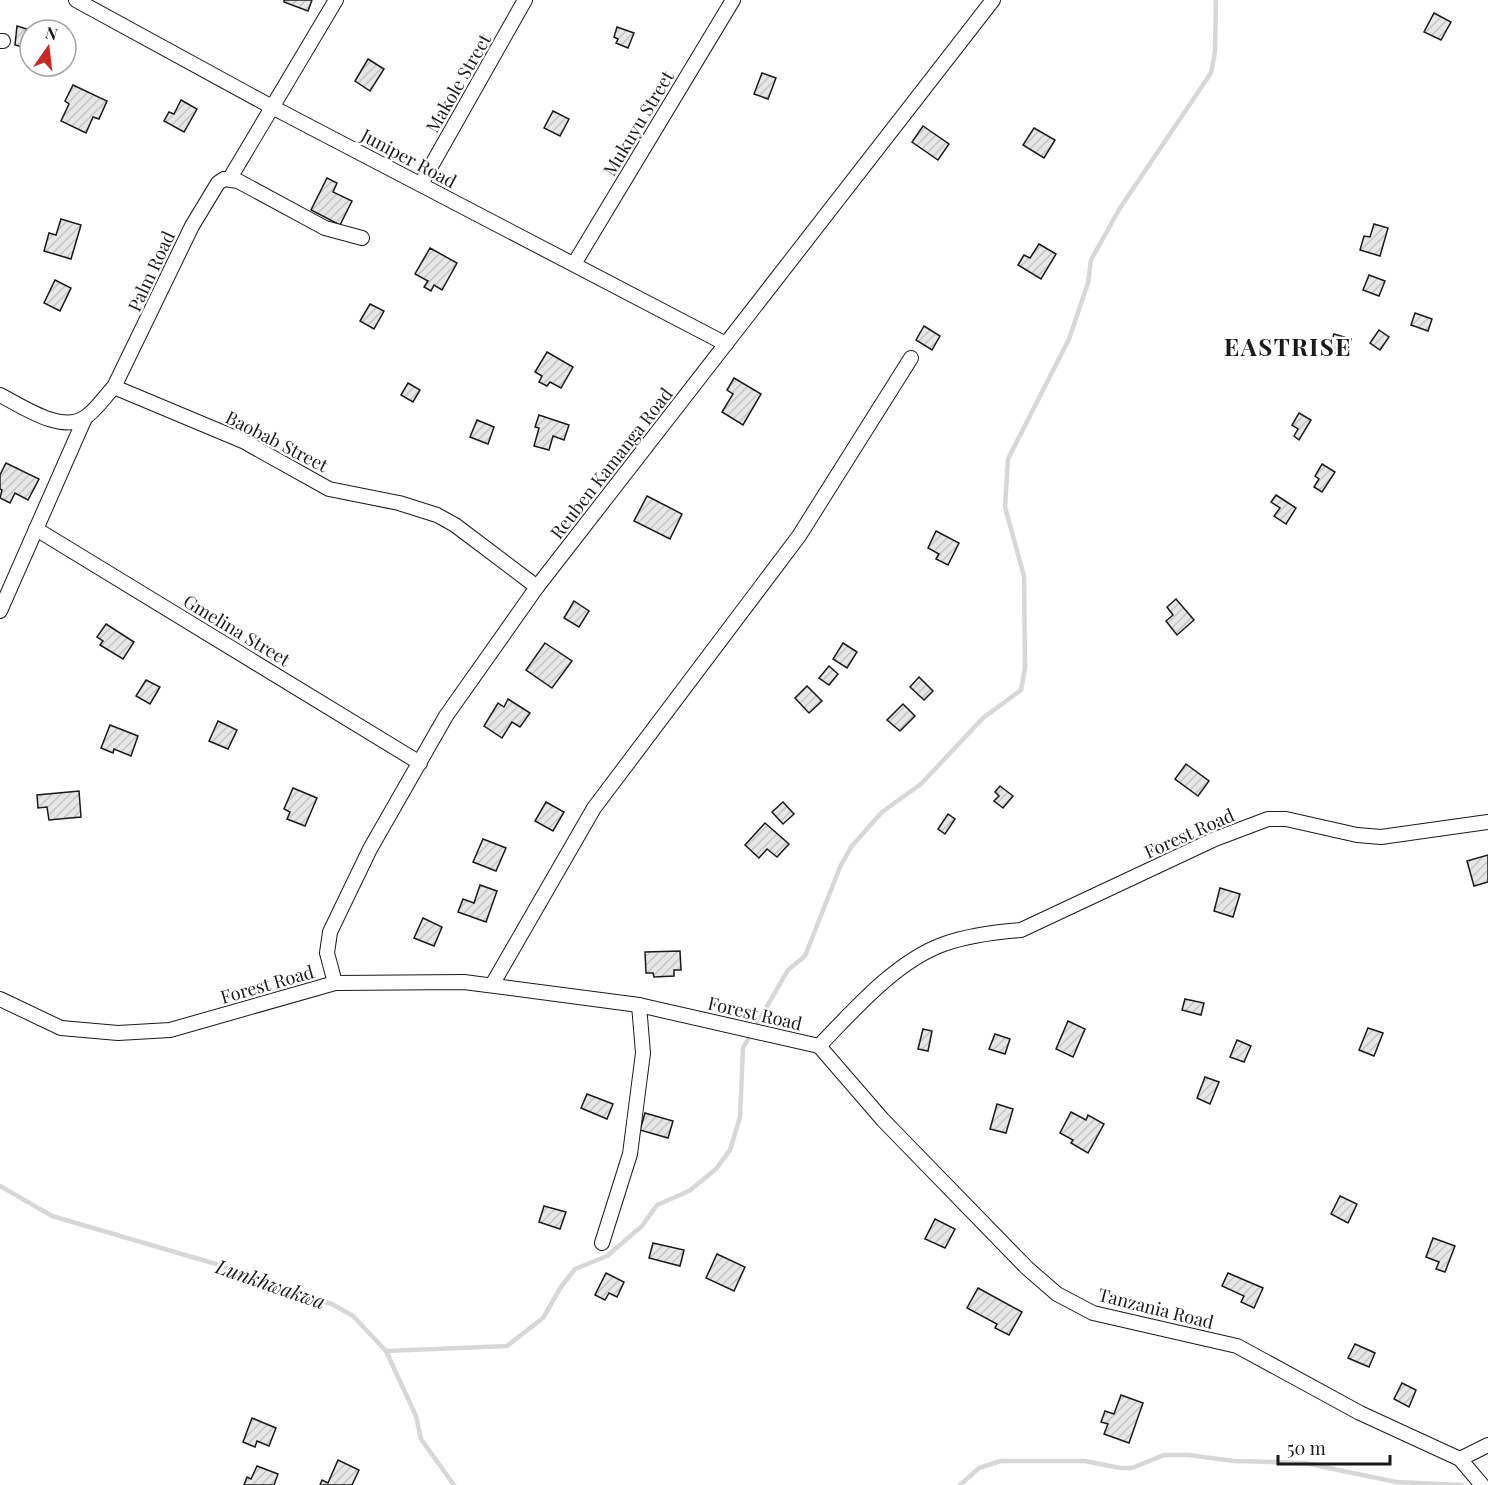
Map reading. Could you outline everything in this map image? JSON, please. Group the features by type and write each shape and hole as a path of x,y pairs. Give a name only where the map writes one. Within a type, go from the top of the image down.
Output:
{"street":[{"name":"Juniper Road","path":"76,0 272,107 726,344"},
{"name":"Palm Road","path":"114,387 192,226 218,183 230,178 336,0"},
{"name":"Makole Street","path":"421,184 525,0"},
{"name":"Mukuyu Street","path":"574,264 733,0"},
{"name":"Reuben Kamanga Road","path":"335,983 327,953 330,932 370,849 446,716 537,587 993,0"},
{"path":"230,178 325,228 362,238"},
{"path":"492,985 594,808 799,536 911,358"},
{"path":"0,611 86,418 114,387"},
{"name":"Baobab Street","path":"114,387 243,441 329,489 399,503 437,515 456,525 537,587"},
{"path":"0,395 62,422 73,423 86,418"},
{"name":"Gmelina Street","path":"36,529 420,763"},
{"name":"Forest Road","path":"0,999 61,1028 118,1033 170,1030 335,983 389,981 492,985 639,1005 819,1046 871,993 910,964 943,944 989,933 1021,930 1215,839 1257,823 1286,819 1357,835 1381,837 1488,822"},
{"path":"602,1243 630,1154 643,1053 639,1005"},
{"name":"Tanzania Road","path":"819,1046 884,1120 1028,1268 1057,1294 1093,1313 1237,1346 1360,1413 1460,1458 1482,1485"},
{"path":"1460,1458 1488,1445"}],"building":[{"path":"284,0 312,0 308,11 284,2"},
{"path":"1434,13 1451,22 1441,40 1424,32"},
{"path":"17,26 18,46 15,45"},
{"path":"617,27 634,33 628,48 616,43 618,39 614,37"},
{"path":"368,59 384,69 370,91 355,81"},
{"path":"762,73 776,78 768,99 754,94"},
{"path":"73,85 107,101 99,119 93,117 86,133 61,121 69,104 65,101"},
{"path":"181,100 197,109 184,132 164,121 169,112 174,114"},
{"path":"553,111 569,119 560,136 544,128"},
{"path":"923,126 949,144 938,160 912,142"},
{"path":"1034,128 1055,140 1044,158 1023,145"},
{"path":"327,178 337,183 333,192 352,201 340,225 311,210"},
{"path":"61,219 81,225 71,259 44,251 49,233 56,235"},
{"path":"1374,224 1388,228 1380,256 1360,250 1364,236 1370,237"},
{"path":"1039,244 1056,254 1041,279 1018,265 1024,255 1030,258"},
{"path":"430,248 457,263 442,290 434,285 431,291 424,287 428,281 415,274"},
{"path":"1369,275 1385,281 1379,296 1363,290"},
{"path":"55,280 71,288 60,311 44,303"},
{"path":"370,304 384,311 374,329 360,321"},
{"path":"1415,313 1432,319 1428,331 1411,325"},
{"path":"924,326 940,336 932,350 916,340"},
{"path":"1379,330 1389,337 1380,350 1370,343"},
{"path":"1334,334 1351,339 1345,357 1328,351"},
{"path":"547,352 573,367 561,388 550,382 547,386 539,382 542,376 535,372"},
{"path":"734,378 761,394 743,425 722,412 733,394 727,390"},
{"path":"408,383 420,390 413,402 401,395"},
{"path":"1299,413 1311,420 1299,440 1294,436 1298,429 1292,425"},
{"path":"539,415 569,425 564,440 553,436 549,450 534,446 539,428 535,427"},
{"path":"477,420 494,427 488,444 470,437"},
{"path":"6,463 39,479 28,500 15,493 10,503 0,498 2,490 0,489 0,475"},
{"path":"1322,464 1335,472 1322,492 1314,487 1319,479 1315,476"},
{"path":"1276,495 1296,508 1286,524 1274,516 1280,508 1271,502"},
{"path":"647,496 682,514 670,539 634,521"},
{"path":"936,531 959,543 948,565 936,559 939,554 928,548"},
{"path":"1176,599 1194,620 1177,635 1166,621 1173,615 1167,607"},
{"path":"574,601 589,611 579,627 564,618"},
{"path":"106,624 134,642 123,659 100,645 103,641 97,637"},
{"path":"545,643 572,661 552,688 526,670"},
{"path":"843,643 857,652 847,668 833,659"},
{"path":"829,666 838,674 829,685 819,678"},
{"path":"919,677 933,691 924,700 910,687"},
{"path":"146,680 160,687 150,704 136,696"},
{"path":"807,686 822,701 809,713 795,698"},
{"path":"508,699 530,713 520,727 512,722 502,738 484,726 498,703 504,707"},
{"path":"903,704 915,716 900,731 887,720"},
{"path":"218,721 237,730 228,749 209,741"},
{"path":"110,725 138,736 131,756 114,749 113,753 101,748"},
{"path":"1186,764 1209,781 1198,796 1175,779"},
{"path":"1000,786 1013,796 1003,808 994,801 999,796 995,792"},
{"path":"293,788 317,798 305,826 287,819 290,812 284,809"},
{"path":"79,791 81,817 49,820 47,807 38,808 37,795"},
{"path":"546,802 564,812 553,831 535,821"},
{"path":"783,802 794,814 783,824 772,812"},
{"path":"948,814 955,819 945,834 938,829"},
{"path":"765,823 789,844 777,857 767,849 759,858 745,845"},
{"path":"483,839 506,848 496,871 473,862"},
{"path":"1488,855 1488,882 1474,886 1467,861"},
{"path":"480,885 497,891 486,922 458,912 463,899 474,903"},
{"path":"1220,888 1240,894 1233,917 1214,911"},
{"path":"423,918 442,927 434,946 414,938"},
{"path":"680,951 681,970 674,970 674,976 654,977 653,973 646,973 645,952"},
{"path":"1185,999 1204,1003 1201,1015 1182,1010"},
{"path":"1068,1021 1085,1029 1073,1057 1056,1049"},
{"path":"1368,1028 1383,1033 1374,1056 1359,1050"},
{"path":"923,1029 932,1031 928,1051 918,1049"},
{"path":"995,1034 1010,1039 1005,1054 989,1049"},
{"path":"1237,1040 1251,1046 1244,1062 1230,1057"},
{"path":"1205,1077 1219,1082 1210,1104 1197,1098"},
{"path":"587,1094 613,1104 607,1119 581,1108"},
{"path":"997,1104 1013,1109 1006,1133 990,1129"},
{"path":"1071,1112 1086,1120 1088,1115 1104,1124 1088,1153 1071,1143 1073,1140 1060,1133"},
{"path":"645,1113 673,1121 668,1138 640,1130"},
{"path":"1340,1196 1357,1204 1348,1223 1331,1214"},
{"path":"544,1206 566,1212 560,1229 539,1222"},
{"path":"935,1219 955,1229 945,1248 925,1239"},
{"path":"1433,1238 1455,1246 1445,1272 1436,1269 1439,1262 1426,1257"},
{"path":"653,1243 684,1250 680,1266 649,1258"},
{"path":"717,1254 745,1267 734,1291 706,1278"},
{"path":"606,1273 624,1282 617,1297 609,1293 605,1300 595,1295"},
{"path":"1228,1273 1263,1288 1254,1308 1241,1302 1244,1296 1222,1286"},
{"path":"978,1288 1022,1312 1009,1335 995,1328 997,1324 967,1308"},
{"path":"1355,1344 1375,1353 1369,1367 1348,1358"},
{"path":"1402,1383 1416,1390 1409,1407 1394,1399"},
{"path":"1121,1395 1143,1403 1129,1443 1104,1434 1108,1424 1101,1422 1105,1411 1114,1414"},
{"path":"252,1418 276,1428 269,1446 257,1441 255,1447 243,1442"},
{"path":"338,1460 359,1470 352,1485 320,1485 322,1480 328,1483"},
{"path":"257,1466 278,1474 274,1485 244,1485 247,1477 251,1479"}],"waterway":[{"path":"386,1351 507,1346 543,1318 561,1287 575,1269 607,1256 642,1226 657,1205 689,1191 716,1169 730,1150 740,1117 743,1048 788,970 805,956 840,867 851,847 882,812 921,784 983,718 1021,690 1025,668 1024,576 1005,507 1008,459 1069,339 1088,283 1091,260 1120,208 1211,73 1215,52 1216,0"},
{"name":"Lunkhwakwa","path":"0,1186 52,1216 216,1264 286,1291 332,1304 353,1316 386,1351 416,1416 421,1439 454,1485"},
{"path":"960,1485 979,1468 1001,1461 1085,1461 1132,1468 1164,1455 1188,1455 1234,1461 1305,1463 1396,1482 1462,1485"}],"district":[{"name":"EASTRISE","path":"1288,346"}]}
